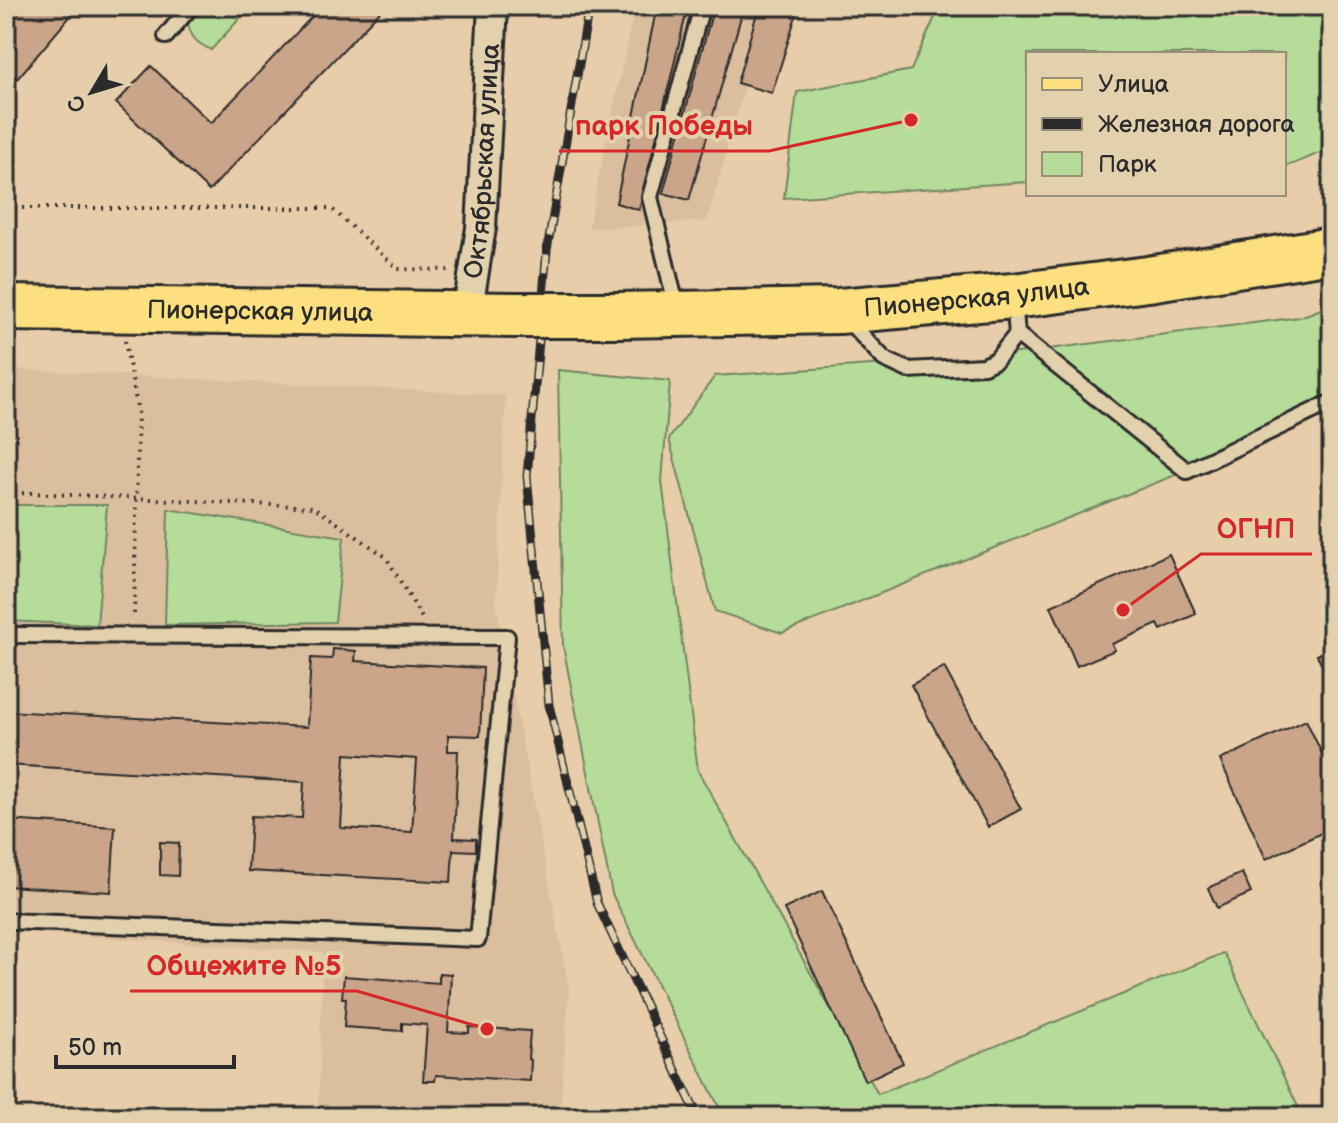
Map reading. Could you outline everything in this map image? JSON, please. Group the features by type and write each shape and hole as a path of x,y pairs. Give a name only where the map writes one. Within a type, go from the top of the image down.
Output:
{"main road":[{"name":"Пионерская улица","path":"6,308 516,315 839,311 1015,315 1148,279 1332,250"}],"street":[{"name":"Октябрьская улица","path":"467,314 481,228 493,6"}],"lane":[{"path":"166,36 191,6"},
{"path":"678,313 650,197 702,6"},
{"path":"839,311 884,359 908,370 984,366 996,360 1015,315 1187,471 1332,402"},
{"path":"6,635 507,637 478,939 6,921"}],"path":[{"path":"6,208 331,208 398,269 474,270"},
{"path":"123,331 138,412 134,636"},
{"path":"6,494 314,507 386,557 433,637"}],"shaded area":[{"path":"635,6 767,6 707,221 588,229"},
{"path":"6,369 506,395 496,603 569,989 560,1117 318,1117 323,952 6,931"}],"green space":[{"path":"204,6 251,6 211,50 195,40 188,24"},
{"path":"940,6 1332,6 1332,148 1286,165 1286,52 1026,52 1026,182 784,198 797,92 911,70"},
{"path":"1332,305 1332,405 1235,451 782,633 715,611 669,439 715,376 985,357 1300,317"},
{"path":"558,370 670,381 662,481 698,771 878,1094 1224,953 1303,1117 724,1117 612,894 563,646"},
{"path":"6,505 107,505 97,625 6,621"},
{"path":"168,509 344,537 335,622 165,625"}],"building":[{"path":"6,6 79,6 6,92"},
{"path":"322,6 385,6 209,191 116,103 151,66 211,123"},
{"path":"657,6 688,6 639,210 616,203"},
{"path":"714,6 744,6 689,200 663,193"},
{"path":"759,6 799,6 772,93 737,83"},
{"path":"1169,554 1196,614 1161,630 1158,624 1112,644 1115,650 1077,666 1051,606"},
{"path":"1332,648 1332,686 1317,655"},
{"path":"333,649 356,651 355,661 483,668 480,736 448,735 448,751 458,751 454,838 476,839 476,851 453,850 451,882 248,871 251,816 302,818 304,782 6,765 6,711 307,727 311,658 332,659","holes":["345,754 417,759 412,832 341,828"]},
{"path":"944,667 1021,809 988,827 911,685"},
{"path":"1306,720 1332,775 1332,828 1266,859 1220,760"},
{"path":"6,820 115,827 111,892 6,886"},
{"path":"160,842 179,843 178,876 160,875"},
{"path":"1242,873 1251,893 1217,908 1208,888"},
{"path":"822,891 903,1063 865,1081 784,909"},
{"path":"439,973 451,974 448,1032 469,1033 469,1027 530,1031 530,1081 436,1075 435,1081 423,1081 427,1025 402,1023 402,1031 344,1027 344,976 439,983"}],"railway":[{"path":"589,6 547,250 527,476 549,705 597,903 698,1117"}],"place":[{"name":"парк Победы","path":"911,120"},
{"name":"ОГНП","path":"1123,610"},
{"name":"Общежите №5","path":"487,1029"}]}
